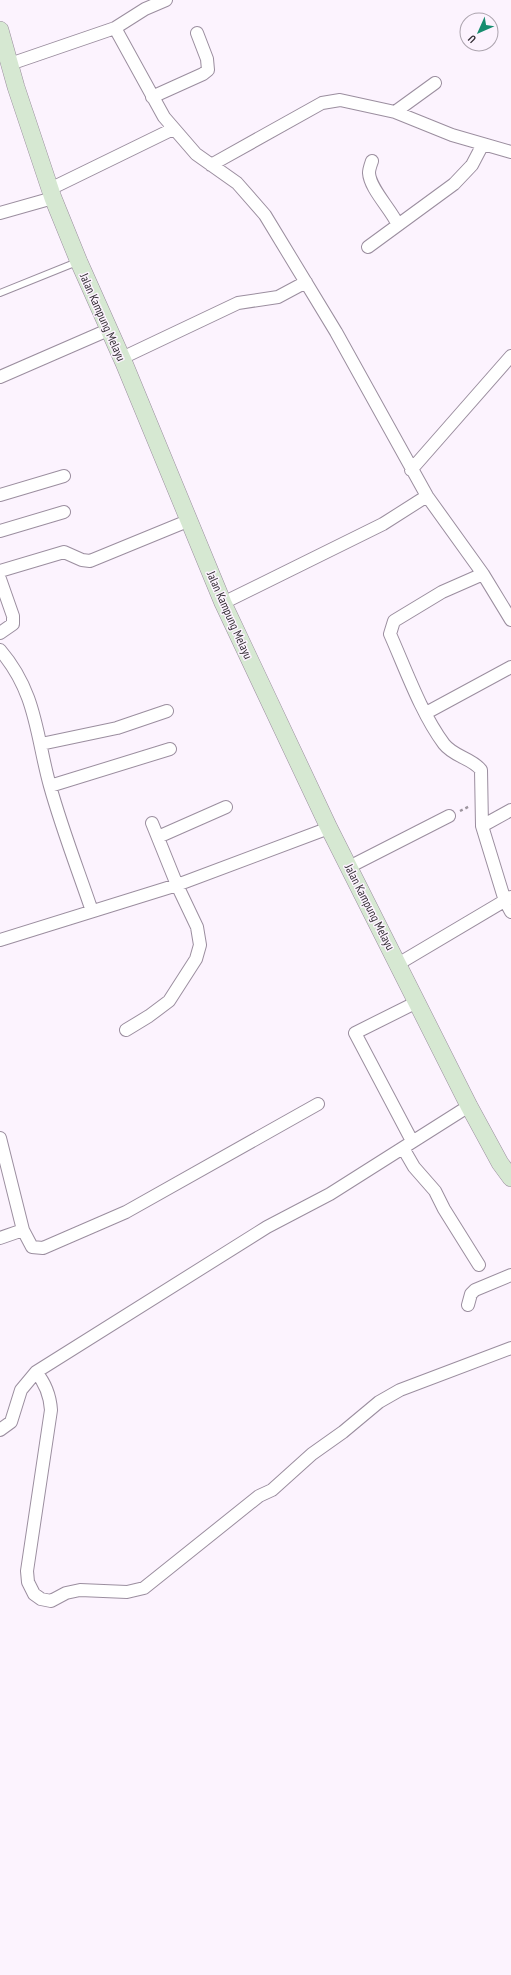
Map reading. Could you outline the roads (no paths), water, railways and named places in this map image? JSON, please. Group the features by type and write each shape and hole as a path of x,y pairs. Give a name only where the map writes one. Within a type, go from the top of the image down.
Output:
{"main road":[{"name":"Jalan Kampung Melayu","path":"0,30 51,193 79,262 108,330 122,358 190,520 223,603 329,828 469,1106 500,1163 511,1178"}],"street":[{"path":"10,64 115,28 145,9 166,0"},
{"path":"115,28 152,96 173,129 196,154 237,183 265,215 375,400 427,496 483,574 511,620"},
{"path":"152,96 203,74 208,70 207,59 197,33"},
{"path":"395,112 435,82"},
{"path":"211,165 267,132 330,101 340,100 395,112 452,135 511,152"},
{"path":"0,213 51,193 173,129"},
{"path":"368,247 463,176 472,165 483,144"},
{"path":"372,161 369,172 372,183 394,216 398,225"},
{"path":"122,358 238,302 278,297 306,282"},
{"path":"0,377 108,330"},
{"path":"412,470 469,403 510,362"},
{"path":"0,495 64,476"},
{"path":"223,603 383,524 427,496"},
{"path":"0,531 64,512"},
{"path":"0,571 64,552 82,560 90,561 190,520"},
{"path":"483,574 442,592 394,621 390,634 426,713 445,745 452,751 476,764 481,770 482,826 508,899 511,912"},
{"path":"0,579 13,616 13,624 0,633"},
{"path":"0,650 20,679 33,708 50,786 92,911"},
{"path":"426,713 511,667"},
{"path":"41,744 117,728 167,711"},
{"path":"50,786 170,750"},
{"path":"158,837 226,807"},
{"path":"482,826 511,810"},
{"path":"349,867 449,816"},
{"path":"126,1030 169,1000 196,959 200,946 197,927 152,822"},
{"path":"0,940 178,885 329,828"},
{"path":"398,964 508,899"},
{"path":"417,1002 355,1033 408,1144 414,1167 435,1191 444,1209 479,1265"},
{"path":"0,1138 23,1230 32,1247 43,1248 126,1212 318,1104"},
{"path":"0,1430 11,1422 21,1390 36,1372 267,1227 330,1194 469,1106"},
{"path":"0,1238 23,1230"},
{"path":"468,1305 471,1294 475,1290 511,1275"},
{"path":"36,1372 44,1382 50,1397 51,1410 27,1571 28,1582 34,1594 41,1600 51,1601 72,1591 127,1592 144,1588 259,1496 272,1490 312,1454 343,1432 379,1402 400,1390 511,1348"}],"lane":[{"path":"0,293 79,262"}]}
